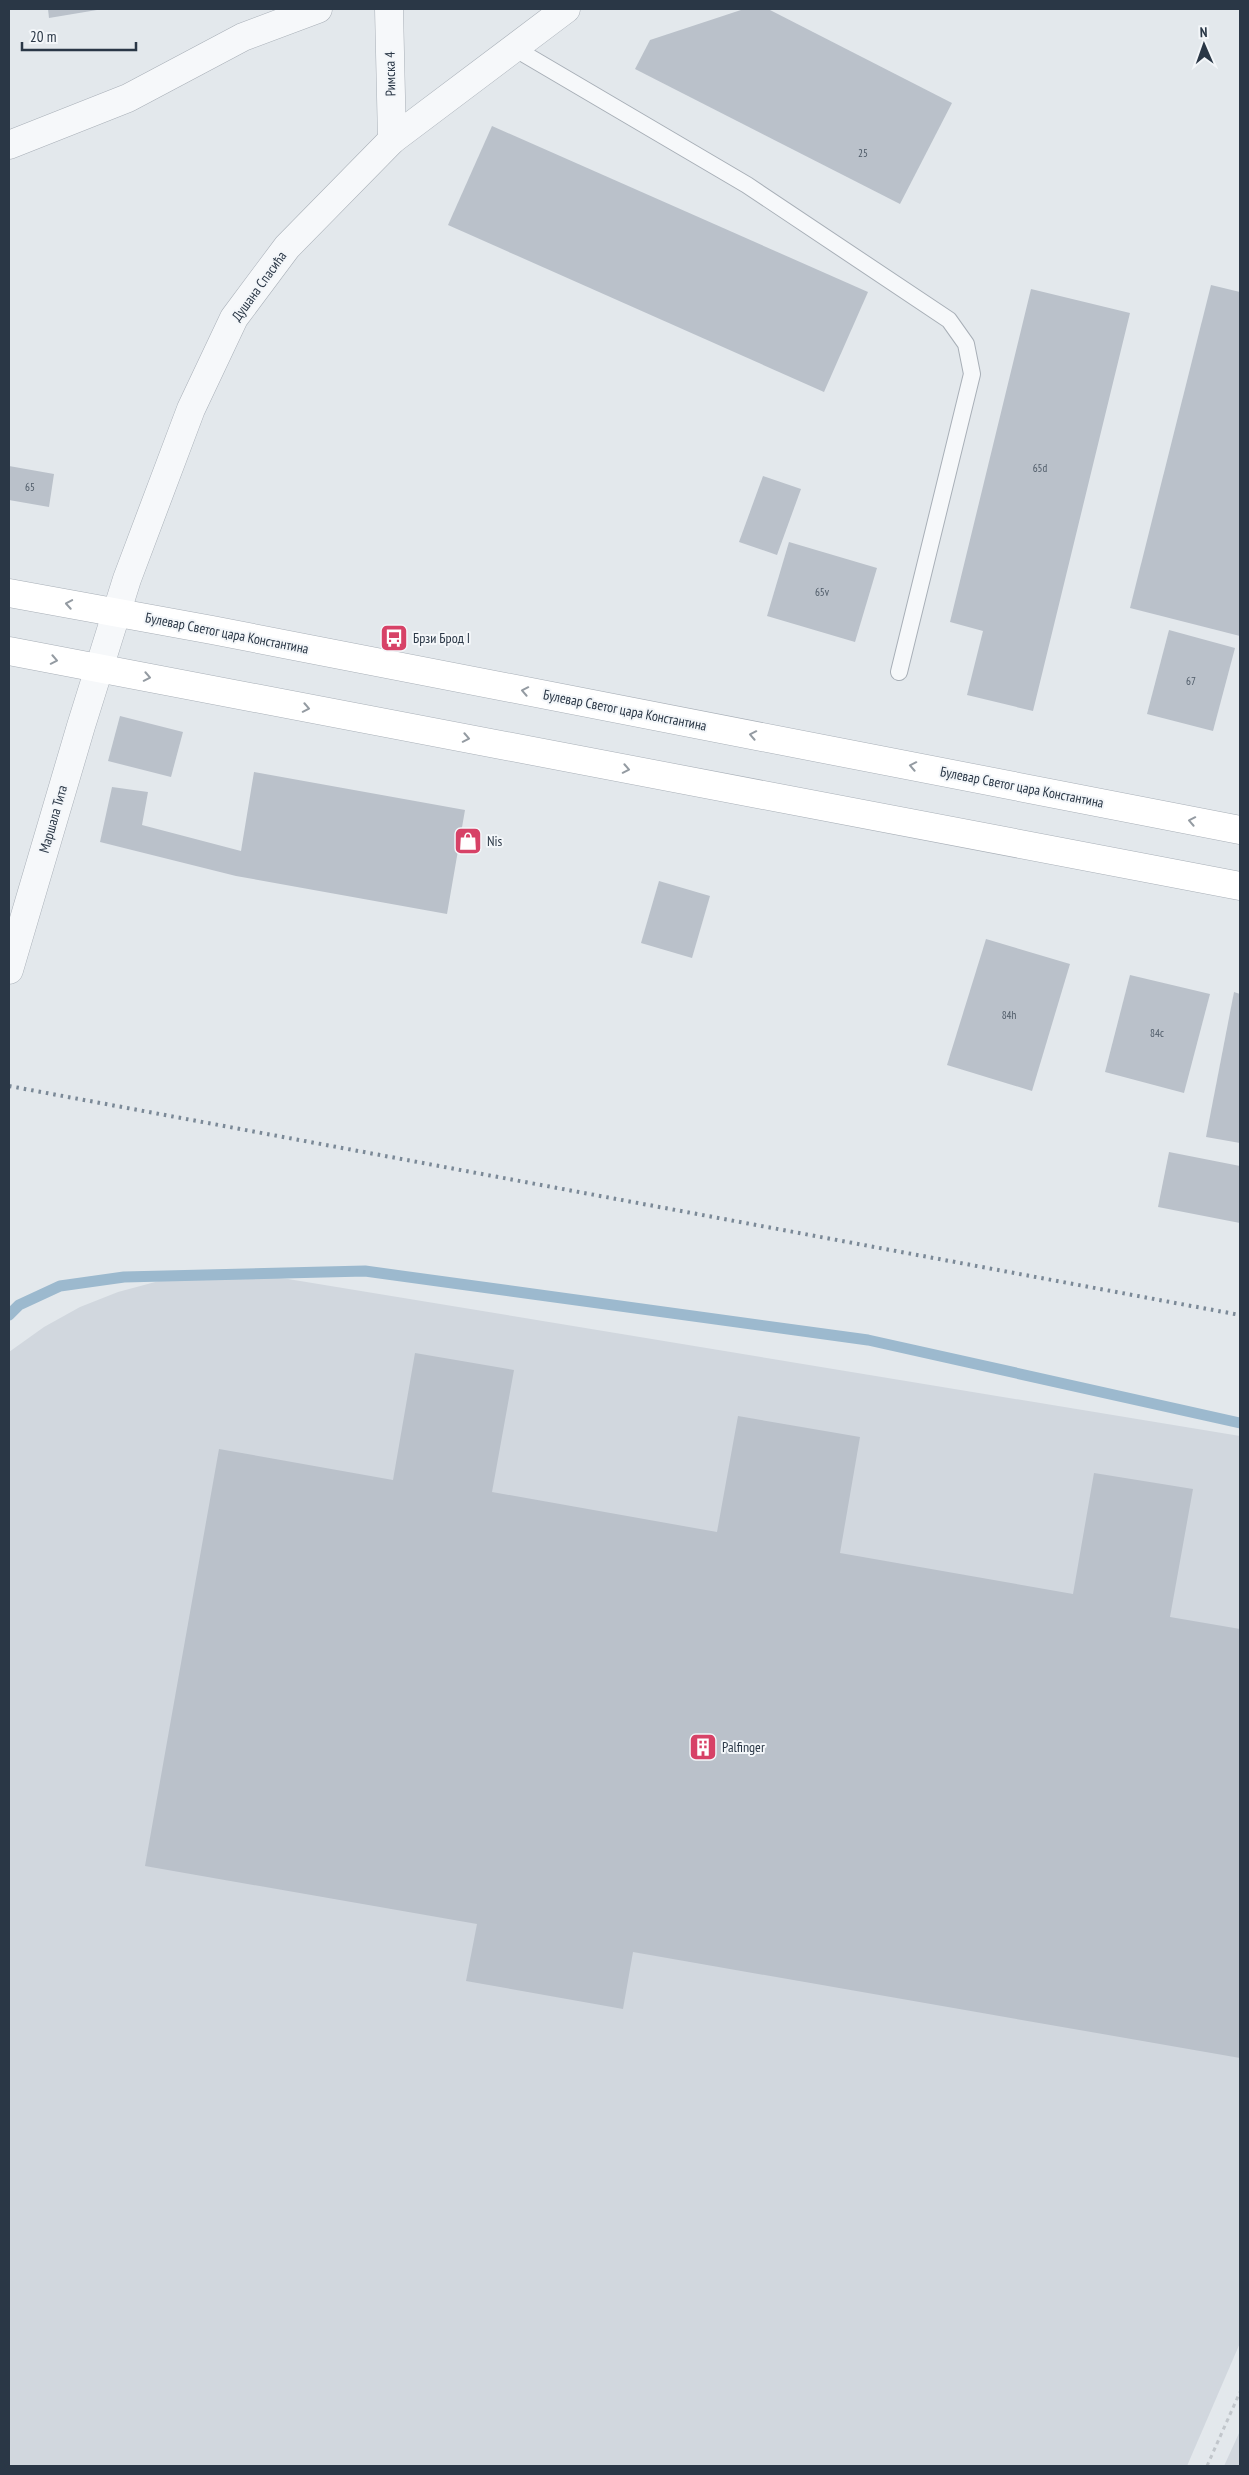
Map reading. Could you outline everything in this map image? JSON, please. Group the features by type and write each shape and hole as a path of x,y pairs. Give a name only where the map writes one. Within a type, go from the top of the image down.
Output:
{"main road":[{"name":"Булевар Светог цара Константина","path":"9,593 116,612 1240,830"},
{"path":"9,651 1240,886"}],"street":[{"path":"9,144 128,98 243,37 318,9"},
{"name":"Римска 4","path":"389,9 392,140"},
{"name":"Душана Спасића","path":"99,668 116,612 191,409 234,318 287,247 392,140 566,9"},
{"name":"Маршала Тита","path":"9,970 99,668"}],"lane":[{"path":"514,48 747,185 949,320 966,344 972,374 900,672"}],"path":[{"path":"1207,2466 1240,2392"}],"shaded area":[{"path":"245,1275 288,1279 1240,1436 1240,2343 1187,2466 9,2466 9,1352 44,1327 80,1307 118,1292 159,1281 202,1276"},
{"path":"1240,2431 1240,2466 1224,2466"}],"building":[{"path":"48,9 97,9 97,10 49,18"},
{"path":"744,9 768,9 952,103 900,204 635,69 650,40"},
{"path":"492,126 868,292 824,392 448,225"},
{"path":"1211,285 1240,292 1240,636 1130,608"},
{"path":"1031,289 1130,313 1033,711 967,695 983,631 950,622"},
{"path":"9,466 54,474 49,507 9,500"},
{"path":"763,476 801,489 777,555 739,542"},
{"path":"789,542 877,568 855,642 767,616"},
{"path":"1169,630 1235,648 1213,731 1147,714"},
{"path":"120,716 183,732 171,777 108,761"},
{"path":"254,772 465,810 447,914 236,876 100,842 112,787 148,792 142,825 241,851"},
{"path":"659,881 710,896 692,958 641,943"},
{"path":"986,939 1070,964 1032,1091 947,1065"},
{"path":"1130,975 1210,994 1184,1093 1105,1072"},
{"path":"1234,992 1240,994 1240,1143 1206,1137"},
{"path":"1169,1152 1240,1166 1240,1223 1158,1207"},
{"name":"Palfinger","path":"415,1353 514,1370 492,1492 717,1532 738,1416 860,1437 840,1553 1073,1594 1094,1473 1193,1489 1170,1617 1240,1629 1240,2058 633,1952 623,2009 466,1981 477,1924 145,1866 219,1449 393,1480"}],"waterway":[{"path":"9,1315 19,1305 60,1286 124,1277 365,1271 868,1340 1240,1423"}],"railway":[{"path":"9,1086 1240,1315"}],"place":[{"name":"Брзи Брод I","path":"394,638"},
{"name":"Nis","path":"468,841"},
{"name":"Palfinger","path":"703,1747"}]}
